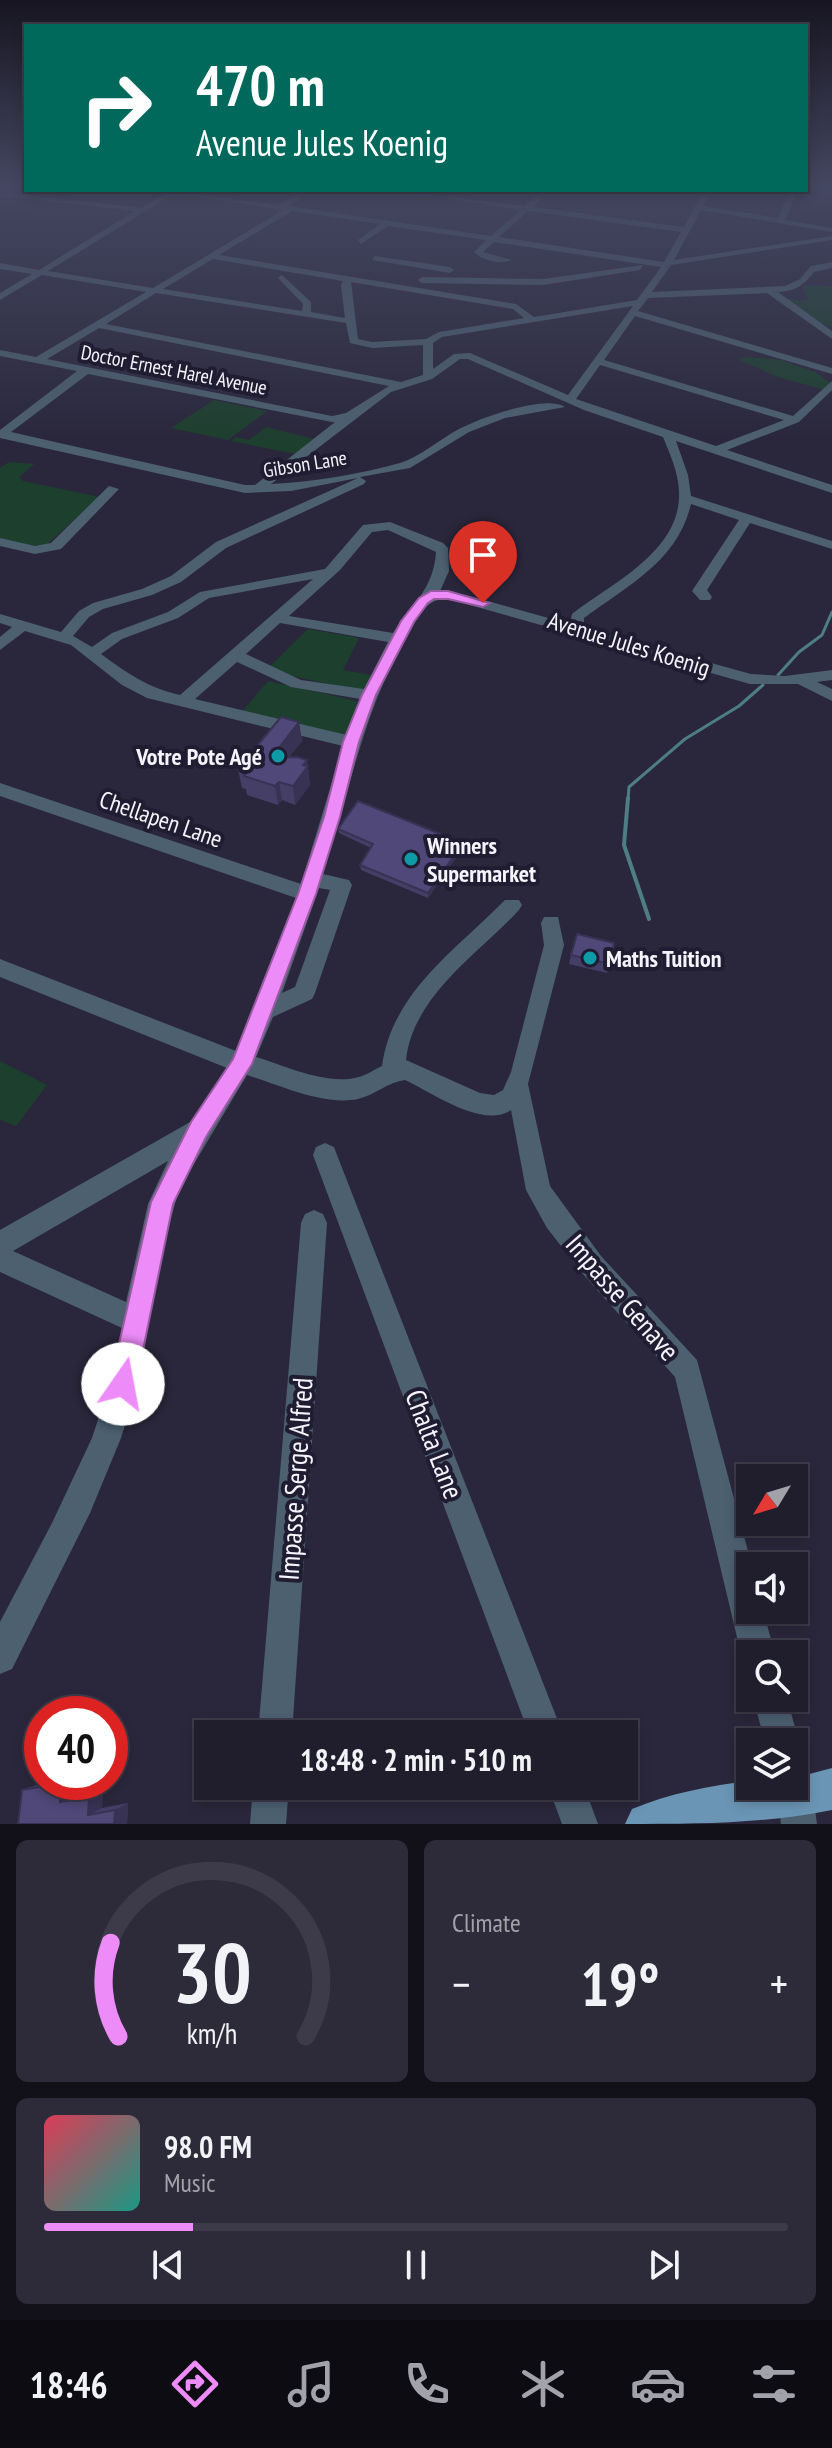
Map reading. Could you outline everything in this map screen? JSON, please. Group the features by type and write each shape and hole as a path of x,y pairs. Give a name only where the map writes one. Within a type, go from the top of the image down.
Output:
{"main road":[{"path":"647,1824 726,1805 805,1800"}],"street":[{"path":"0,297 39,273"},
{"path":"40,273 348,321"},
{"path":"37,361 182,273"},
{"path":"319,273 516,307 532,320"},
{"path":"471,273 533,283"},
{"path":"350,278 533,283 602,273"},
{"path":"64,638 84,614 98,606 147,592 176,579 221,545 347,485 414,471 479,431 569,404 658,273"},
{"path":"439,335 637,303 787,289 804,281 806,273"},
{"path":"282,278 308,304 306,314"},
{"path":"350,278 345,285 348,321 351,338 357,343 428,342 456,317"},
{"path":"769,290 832,336"},
{"path":"465,308 474,300"},
{"path":"637,303 832,371"},
{"path":"98,325 399,385"},
{"path":"428,342 428,377"},
{"name":"Doctor Ernest Harel Avenue","path":"0,353 323,418 345,417"},
{"path":"256,490 374,396 428,377 458,356 470,356 569,404 832,489"},
{"path":"598,361 795,420"},
{"path":"0,434 86,370"},
{"path":"717,450 795,420 832,384"},
{"name":"Gibson Lane","path":"0,434 256,490 291,487 406,465 465,430 501,416 569,404"},
{"path":"570,622 661,555 672,535 685,498 668,434"},
{"path":"0,542 24,549 48,550 56,546 113,489"},
{"path":"685,498 832,545"},
{"path":"705,597 699,591 747,518"},
{"path":"0,1657 84,1490 118,1404 162,1202 198,1130 241,1064 309,887 332,817 351,742 369,695 418,608 431,595 442,571 443,551 390,526 368,528 329,572 182,702"},
{"path":"93,653 117,636 173,615 205,595 329,572"},
{"name":"Avenue Jules Koenig","path":"431,595 448,595 570,622 732,675 768,680 832,675"},
{"path":"0,618 64,638 93,653 128,682 153,694 351,742"},
{"path":"276,618 399,639"},
{"path":"0,645 23,625"},
{"path":"235,655 297,684 369,695"},
{"path":"800,679 832,696"},
{"name":"Chellapen Lane","path":"0,789 309,887 342,885 304,993 262,1012"},
{"path":"393,1070 398,1039 418,1004 442,972 512,905"},
{"path":"0,968 241,1064 320,1086 351,1090 367,1086 393,1070 406,1070 478,1103 497,1106 514,1091 554,945 551,923"},
{"name":"Impasse Genave","path":"514,1091 531,1144 538,1190 592,1265 687,1370 754,1640"},
{"path":"0,1244 198,1130"},
{"name":"Chalta Lane","path":"325,1155 541,1720"},
{"name":"Impasse Serge Alfred","path":"276,1720 314,1223"},
{"path":"0,1258 135,1320"},
{"path":"268,1824 270,1800"},
{"path":"571,1800 580,1824"}],"green space":[{"path":"804,285 832,286 832,327 804,318 775,300 776,296 803,301 809,299 802,288"},
{"path":"737,359 781,360 815,372 832,384 832,392 778,377"},
{"path":"214,400 267,411 228,440 171,428"},
{"path":"266,427 314,439 295,454 231,441 236,437 249,440"},
{"path":"9,462 34,464 19,477 23,481 100,497 46,545 31,546 0,538 0,468"},
{"path":"308,629 359,638 343,670 371,675 364,692 266,670"},
{"path":"268,681 357,701 346,738 241,713"},
{"path":"0,1061 47,1085 16,1126 0,1120"}],"building":[{"path":"281,717 299,722 271,758 297,757 307,760 303,765 308,766 293,786 279,782 275,786 244,776 247,772 238,769"},
{"name":"Winners Supermarket","path":"358,801 463,843 428,893 360,865 373,844 338,829"},
{"path":"577,934 614,943 610,964 571,955"},
{"path":"22,1790 24,1800 89,1800 88,1815 115,1810 114,1824 18,1824"}],"waterway":[{"path":"778,675 799,652 822,635 832,612"},
{"path":"628,800 629,787 685,739 739,706 763,685"},
{"path":"628,798 624,845 649,919"}],"place":[{"name":"Votre Pote Agé","path":"278,756"},
{"name":"Winners Supermarket","path":"411,859"},
{"name":"Maths Tuition","path":"590,958"}],"route":[{"path":"123,1384 162,1202 198,1130 241,1064 307,894 332,817 351,742 369,695 408,621 431,595 448,595 483,603"}]}
